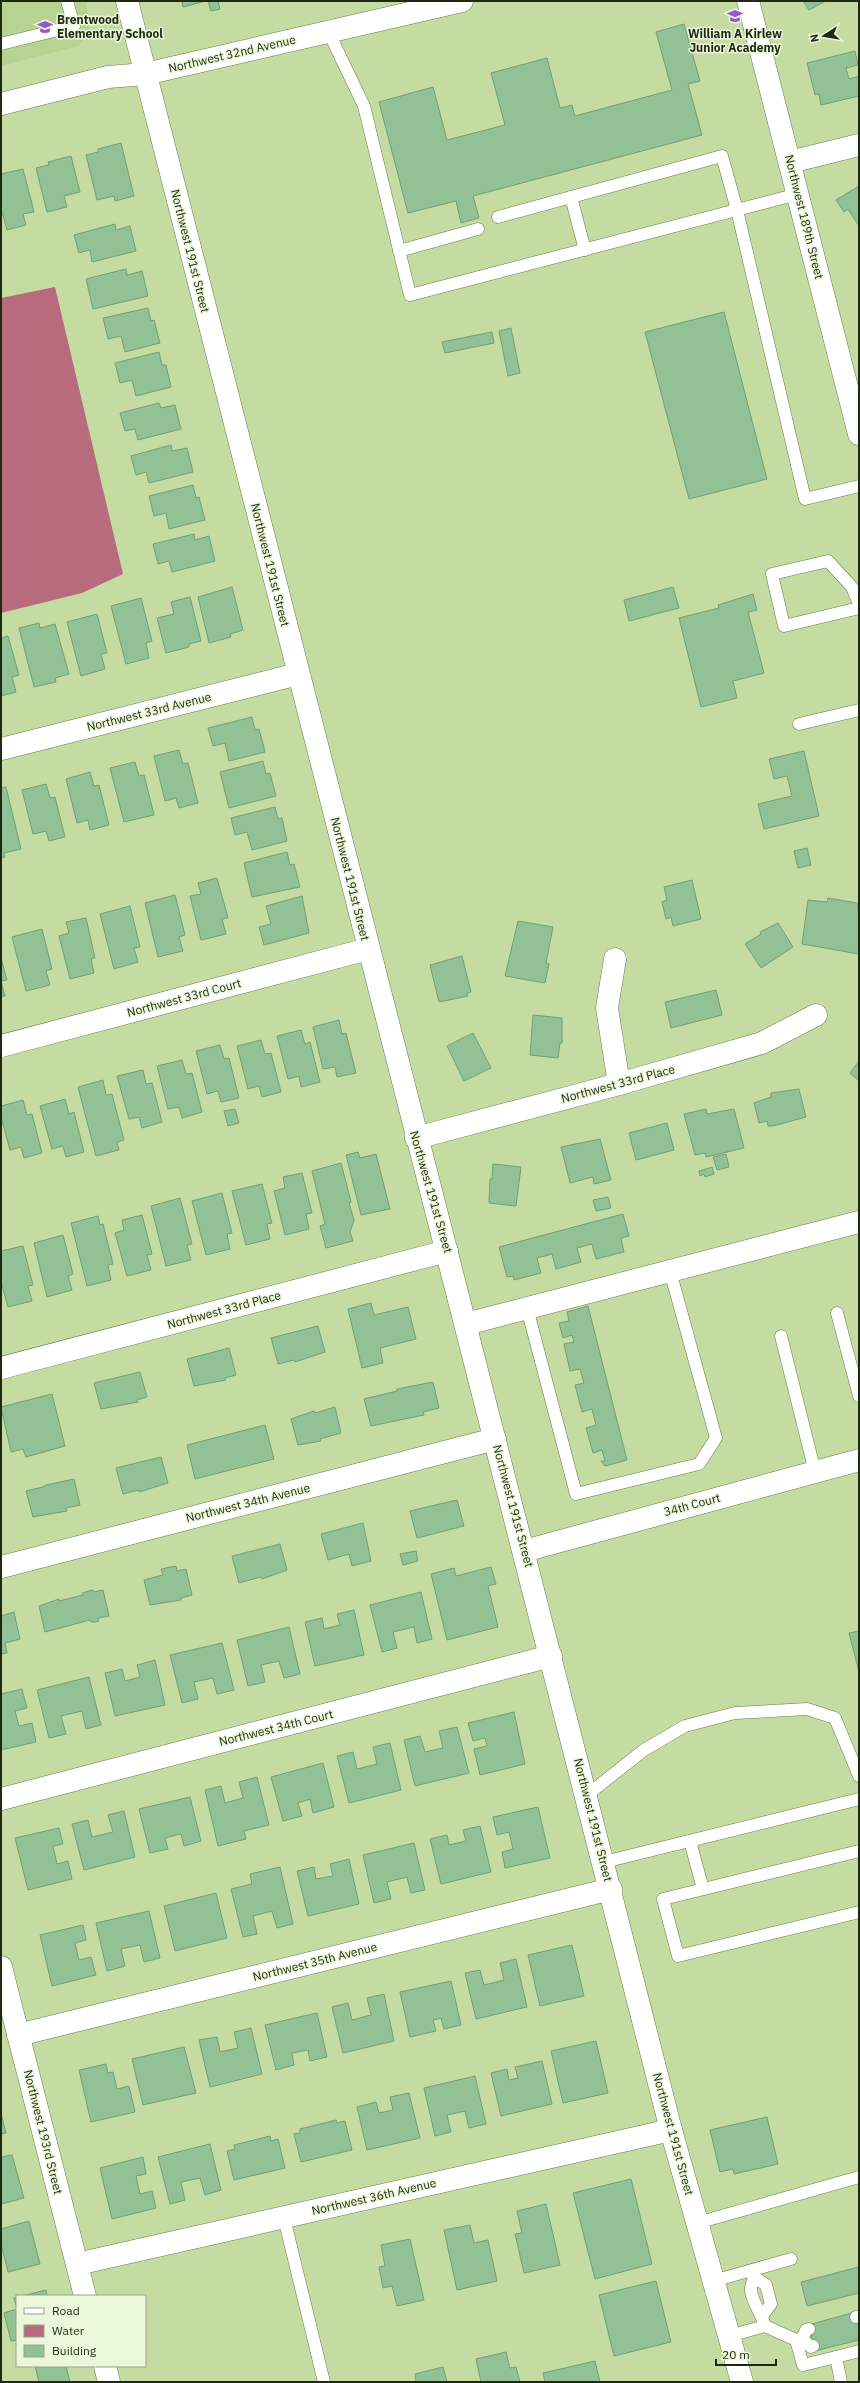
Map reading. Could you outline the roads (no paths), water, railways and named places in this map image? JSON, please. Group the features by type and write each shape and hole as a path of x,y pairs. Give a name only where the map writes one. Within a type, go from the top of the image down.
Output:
{"street":[{"name":"Northwest 191st Street","path":"127,1 416,1138 448,1251 671,2130 742,2382"},
{"name":"Northwest 32nd Avenue","path":"1,104 108,77 145,74 329,33 462,1"},
{"name":"Northwest 189th Street","path":"748,1 798,194 852,379 859,434"},
{"path":"790,162 859,145"},
{"name":"Northwest 33rd Avenue","path":"1,749 298,674"},
{"name":"Northwest 33rd Court","path":"1,1046 368,949"},
{"path":"615,959 607,1008 619,1084"},
{"name":"Northwest 33rd Place","path":"416,1138 619,1084 762,1043 816,1015"},
{"path":"466,1324 859,1222"},
{"name":"Northwest 33rd Place","path":"1,1368 448,1251"},
{"name":"Northwest 34th Avenue","path":"1,1567 495,1439"},
{"name":"34th Court","path":"524,1551 859,1460"},
{"name":"Northwest 34th Court","path":"1,1799 551,1656"},
{"name":"Northwest 35th Avenue","path":"18,2035 611,1889"},
{"name":"Northwest 193rd Street","path":"1,1967 85,2295"},
{"name":"Northwest 36th Avenue","path":"77,2264 671,2130"},
{"path":"105,2367 109,2382"}],"lane":[{"path":"1,44 74,26 67,1"},
{"path":"329,33 364,106 410,295 798,194"},
{"path":"498,217 722,156 737,210 805,499 859,486"},
{"path":"571,197 586,250"},
{"path":"400,251 478,229"},
{"path":"859,604 852,587 828,561 772,574 784,626 859,608"},
{"path":"798,724 859,710"},
{"path":"526,1308 576,1494 699,1464 716,1438 670,1271"},
{"path":"837,1313 859,1396"},
{"path":"780,1336 815,1472"},
{"path":"587,1795 644,1750 685,1726 735,1713 808,1709 836,1718 859,1776"},
{"path":"604,1862 859,1799"},
{"path":"690,1840 703,1890"},
{"path":"859,1851 663,1899 678,1956 859,1912"},
{"path":"697,2223 859,2177"},
{"path":"284,2218 324,2382"},
{"path":"713,2281 754,2274 792,2259"},
{"path":"754,2274 751,2289 755,2306 764,2321 802,2336 810,2347 813,2346"},
{"path":"729,2336 764,2321"},
{"path":"802,2336 803,2366 859,2351"},
{"path":"836,2357 841,2382"}],"water":[{"path":"55,287 123,574 82,593 1,613 1,298"}],"place":[{"name":"William A Kirlew Junior Academy","path":"735,16"},
{"name":"Brentwood Elementary School","path":"45,27"}]}
